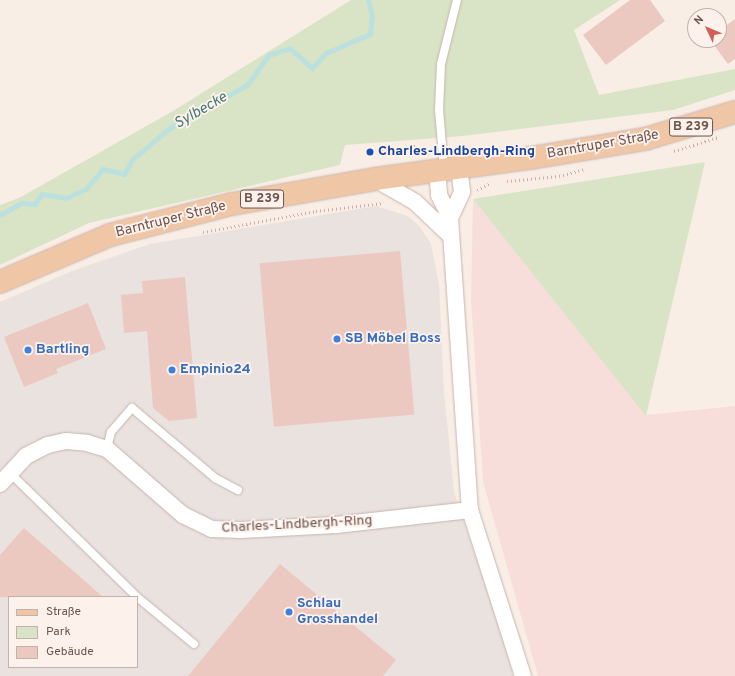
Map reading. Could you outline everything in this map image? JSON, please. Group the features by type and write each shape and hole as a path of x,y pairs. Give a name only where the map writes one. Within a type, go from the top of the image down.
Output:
{"main road":[{"name":"Barntruper Straße","path":"0,282 75,248 149,224 232,204 375,179 645,139 735,112"}],"street":[{"path":"447,169 462,192 450,218"},
{"path":"447,169 440,195 450,218 470,510 523,676"},
{"path":"375,179 415,202 451,236"},
{"name":"Charles-Lindbergh-Ring","path":"5,478 26,456 48,445 66,441 87,443 106,449 182,515 212,529 241,530 336,525 470,510"}],"lane":[{"path":"447,169 439,110 441,64 457,0"},
{"path":"106,449 111,432 132,408 215,478 238,490"},
{"path":"5,478 136,596"},
{"path":"138,598 194,644"}],"path":[{"path":"370,152 416,146"},
{"path":"198,232 316,210 376,202 388,203"}],"shaded area":[{"path":"473,199 646,415 735,406 735,676 538,676 483,482 471,301"},
{"path":"376,206 408,216 420,227 431,244 439,285 444,392 454,492 506,647 513,676 0,676 0,302 72,271 150,244"}],"green space":[{"path":"351,0 620,0 574,30 599,95 735,69 735,90 673,110 463,136 345,145 340,165 89,223 0,265 0,205 19,198 173,111"},
{"path":"705,162 646,416 473,199"}],"building":[{"path":"630,0 650,0 665,21 606,65 583,35"},
{"path":"735,19 735,59 728,64 716,48 727,48 727,25"},
{"name":"SB Möbel Boss","path":"400,251 414,414 274,427 260,263"},
{"name":"Empinio24","path":"185,277 197,418 169,421 153,408 147,331 124,333 121,295 143,293 142,281"},
{"path":"88,303 106,349 56,369 58,373 24,387 4,337"},
{"path":"24,528 102,596 0,597 0,555"},
{"name":"Schlau Grosshandel","path":"280,564 396,660 383,676 188,676"}],"waterway":[{"name":"Sylbecke","path":"0,215 22,203 35,204 42,194 66,198 86,189 103,169 124,174 132,160 170,128 247,85 269,55 290,48 312,68 326,53 370,34 372,16 368,0"}],"place":[{"name":"Charles-Lindbergh-Ring","path":"370,152"},
{"name":"SB Möbel Boss","path":"337,339"},
{"name":"Bartling","path":"28,350"},
{"name":"Empinio24","path":"172,370"},
{"name":"Schlau Grosshandel","path":"289,612"}]}
